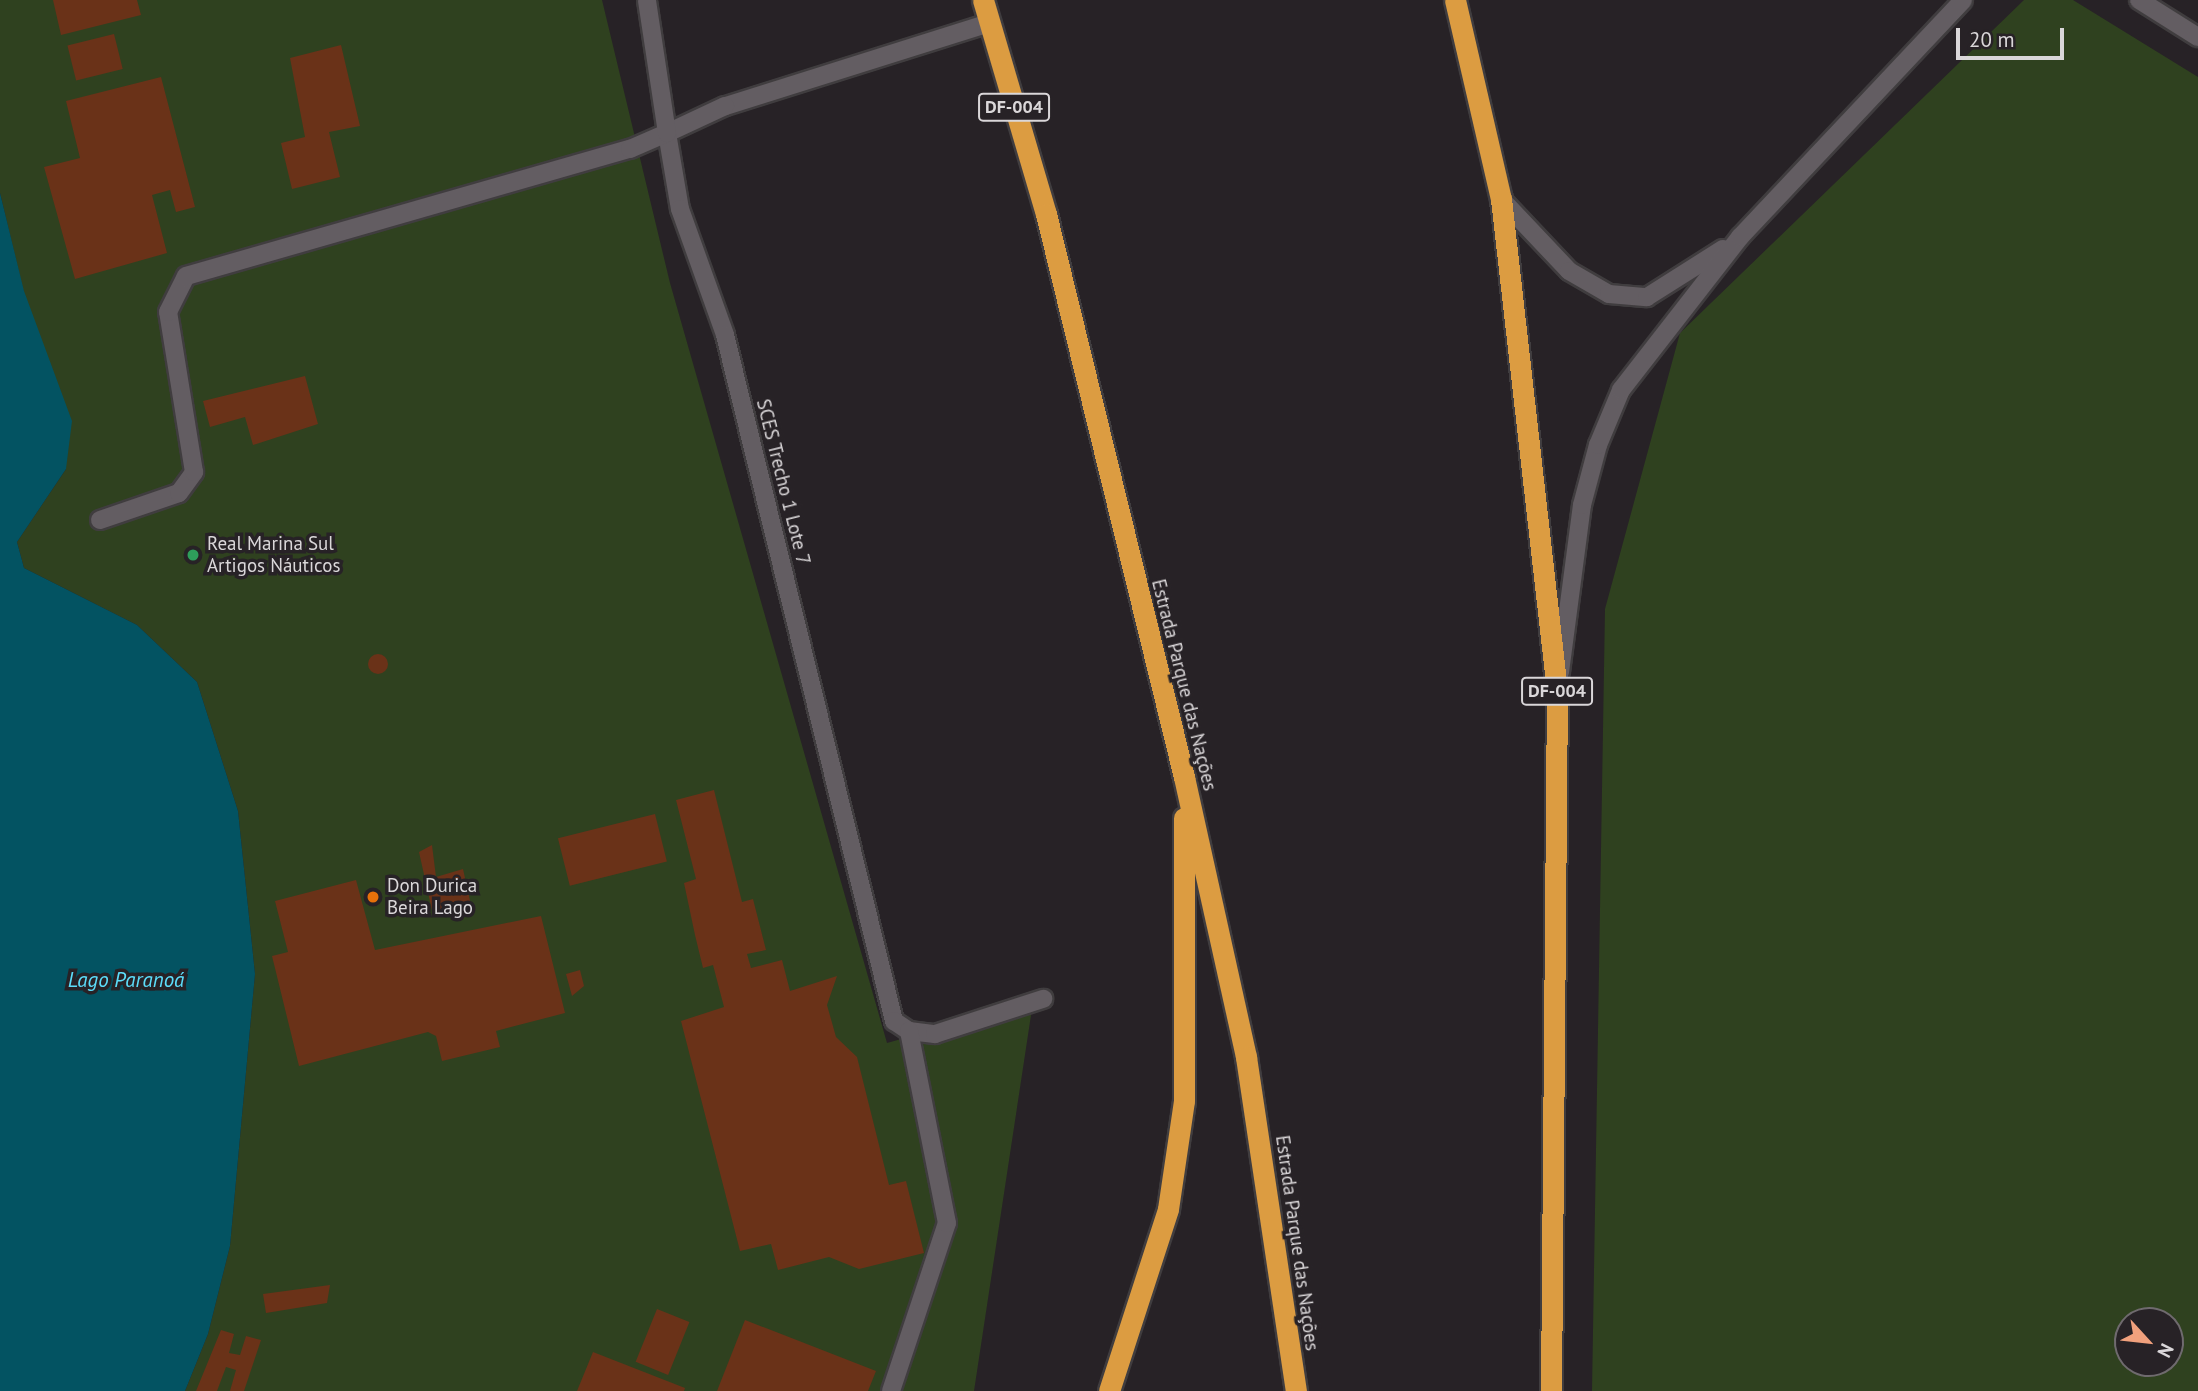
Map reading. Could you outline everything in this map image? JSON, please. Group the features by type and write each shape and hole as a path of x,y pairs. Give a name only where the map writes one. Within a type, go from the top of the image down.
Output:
{"highway":[{"name":"Estrada Parque das Nações","path":"984,0 1045,214 1184,777 1246,1057 1296,1391"},
{"name":"DF-004","path":"1455,0 1502,199 1557,689 1551,1391"},
{"path":"1109,1391 1168,1209 1184,1101 1184,777"}],"street":[{"name":"SCES Trecho 1 Lote 7","path":"647,0 680,209 725,335 887,1002 894,1021 909,1031"},
{"path":"1557,689 1583,505 1598,445 1643,356 1740,237 1963,0"},
{"path":"2138,0 2198,37"},
{"path":"100,520 179,493 194,472 168,312 186,276 630,149 724,106 989,23"},
{"path":"1502,199 1569,271 1590,286 1632,300 1663,289 1740,237"},
{"path":"891,1391 947,1223 909,1031 935,1034 1043,999"}],"green space":[{"path":"0,0 602,0 670,283 887,1043 1033,1002 974,1391 185,1391 208,1334 230,1246 255,974 238,811 197,682 137,625 24,568 17,542 66,469 0,193"},
{"path":"2024,0 2073,0 2198,77 2198,1391 1592,1391 1605,609 1680,333"}],"water":[{"name":"Lago Paranoá","path":"0,193 24,291 72,421 66,469 17,542 24,568 137,625 197,682 238,811 255,974 230,1246 208,1334 185,1391 0,1391"}],"building":[{"path":"53,0 137,0 141,15 61,35"},
{"path":"114,34 123,69 76,81 67,46"},
{"path":"341,45 360,126 329,132 340,177 292,189 281,143 305,137 290,58"},
{"path":"161,77 195,207 176,212 170,190 152,195 167,253 75,279 44,167 80,158 66,101"},
{"path":"305,376 318,424 253,445 245,417 210,427 203,401"},
{"path":"378,654 385,657 388,664 385,671 378,674 371,671 368,664 371,657"},
{"path":"714,790 742,902 753,899 766,950 747,954 751,968 782,960 790,991 837,976 827,1005 836,1037 857,1057 889,1185 906,1181 924,1253 859,1269 829,1257 778,1270 771,1244 740,1251 681,1021 724,1007 713,965 703,968 695,935 684,883 696,879 676,800"},
{"path":"655,814 667,862 570,886 558,838"},
{"path":"432,845 436,877 463,869 471,905 433,915 419,852"},
{"path":"356,880 375,950 541,916 565,1013 496,1031 500,1047 442,1061 436,1036 428,1032 299,1066 272,956 288,952 275,901"},
{"path":"580,970 584,986 572,996 566,974"},
{"path":"330,1285 327,1303 266,1313 263,1294"},
{"path":"657,1309 689,1322 668,1375 636,1362"},
{"path":"745,1320 876,1371 868,1391 717,1391"},
{"path":"221,1330 234,1334 229,1353 240,1355 246,1336 261,1340 244,1391 230,1391 236,1370 226,1367 217,1391 196,1391"},
{"path":"593,1352 685,1388 684,1391 577,1391"}],"place":[{"name":"Real Marina Sul Artigos Náuticos","path":"193,555"},
{"name":"Don Durica Beira Lago","path":"373,897"}]}
